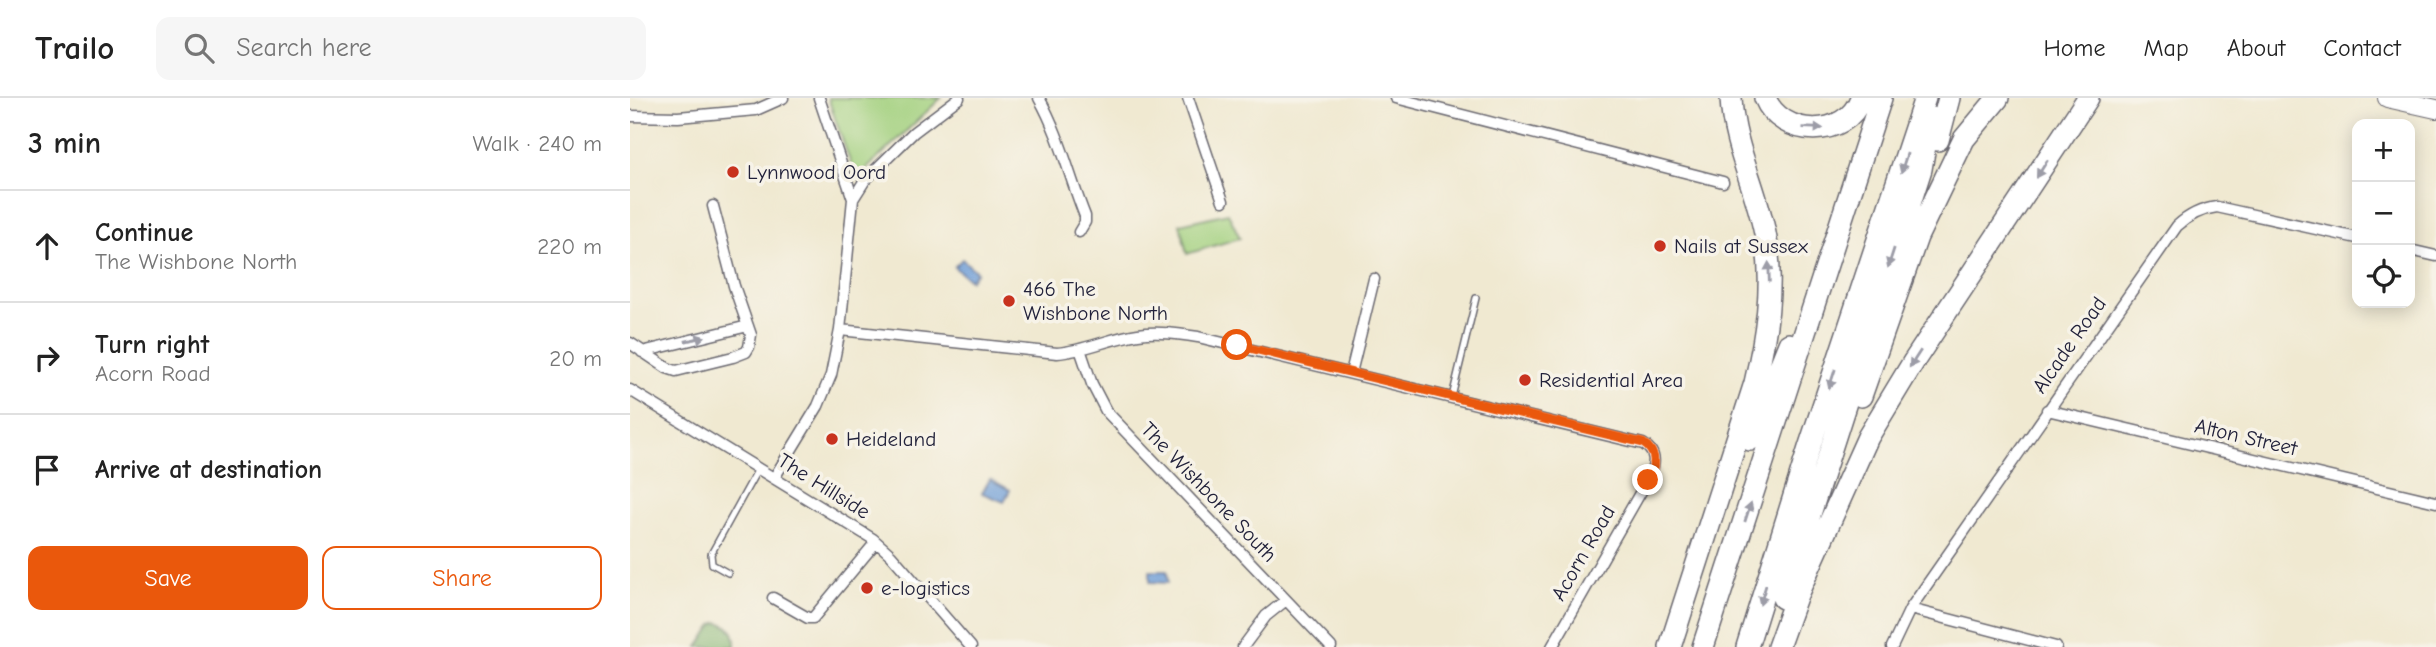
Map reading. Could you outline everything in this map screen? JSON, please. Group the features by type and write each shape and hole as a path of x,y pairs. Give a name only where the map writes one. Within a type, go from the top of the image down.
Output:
{"highway":[{"path":"1670,647 1755,383 1765,340 1769,289 1766,239 1735,133 1731,98"},
{"path":"1765,98 1773,110 1792,125 1812,130 1838,124 1858,106 1861,98"},
{"path":"1703,647 1881,98"},
{"path":"1747,647 1809,448 1925,98"},
{"path":"1768,647 1921,169 1934,98"},
{"path":"1787,586 1872,366 1917,237 1949,98"},
{"path":"1917,237 1964,139 1998,98"},
{"path":"1778,647 1796,597 1868,437 1914,361 2088,98"},
{"path":"1684,601 1850,196"}],"main road":[{"path":"2387,98 2436,109"}],"street":[{"path":"630,116 678,117 756,110 783,98"},
{"path":"774,478 823,396 834,362 840,330 853,199 819,98"},
{"path":"853,199 865,180 914,132 959,98"},
{"path":"1039,98 1058,136 1085,216 1085,222 1079,232"},
{"path":"1188,98 1223,201"},
{"path":"1396,98 1723,181"},
{"path":"630,343 676,371 746,352 751,342 748,326 713,206"},
{"name":"Alcade Road","path":"1892,647 1910,609 2177,226 2196,213 2217,207 2352,237"},
{"path":"2415,251 2436,256"},
{"path":"1351,373 1374,279"},
{"path":"642,352 748,326"},
{"path":"840,330 1047,352 1080,349 1140,333 1170,333 1219,341 1451,397"},
{"name":"The Wishbone South","path":"1080,349 1096,393 1106,411 1331,647"},
{"name":"The Hillside","path":"630,390 876,542 900,565 971,647"},
{"name":"Acorn Road","path":"1451,397 1643,443 1650,448 1654,456 1651,474 1552,647"},
{"name":"Alton Street","path":"2047,410 2436,502"},
{"path":"773,598 808,618 813,618 876,542"},
{"path":"1243,647 1266,617 1286,600"},
{"path":"1910,609 2056,647"}],"lane":[{"path":"1451,397 1476,298"},
{"path":"728,573 712,564 710,554 758,469"}],"green space":[{"path":"828,98 941,98 856,179"},
{"path":"1228,213 1240,238 1187,254 1180,224"},
{"path":"718,622 732,631 735,647 698,647 713,625"}],"water":[{"path":"962,259 977,272 970,280 954,267"},
{"path":"990,479 1010,490 1004,502 982,493"},
{"path":"1150,571 1167,571 1168,583 1150,582"}],"place":[{"name":"Lynnwood Oord","path":"733,172"},
{"name":"Nails at Sussex","path":"1660,246"},
{"name":"466 The Wishbone North","path":"1009,301"},
{"name":"Residential Area","path":"1525,380"},
{"name":"Heideland","path":"832,439"},
{"name":"e-logistics","path":"867,588"}],"route":[{"path":"1237,345 1643,443 1652,451 1655,461 1648,480"}]}
